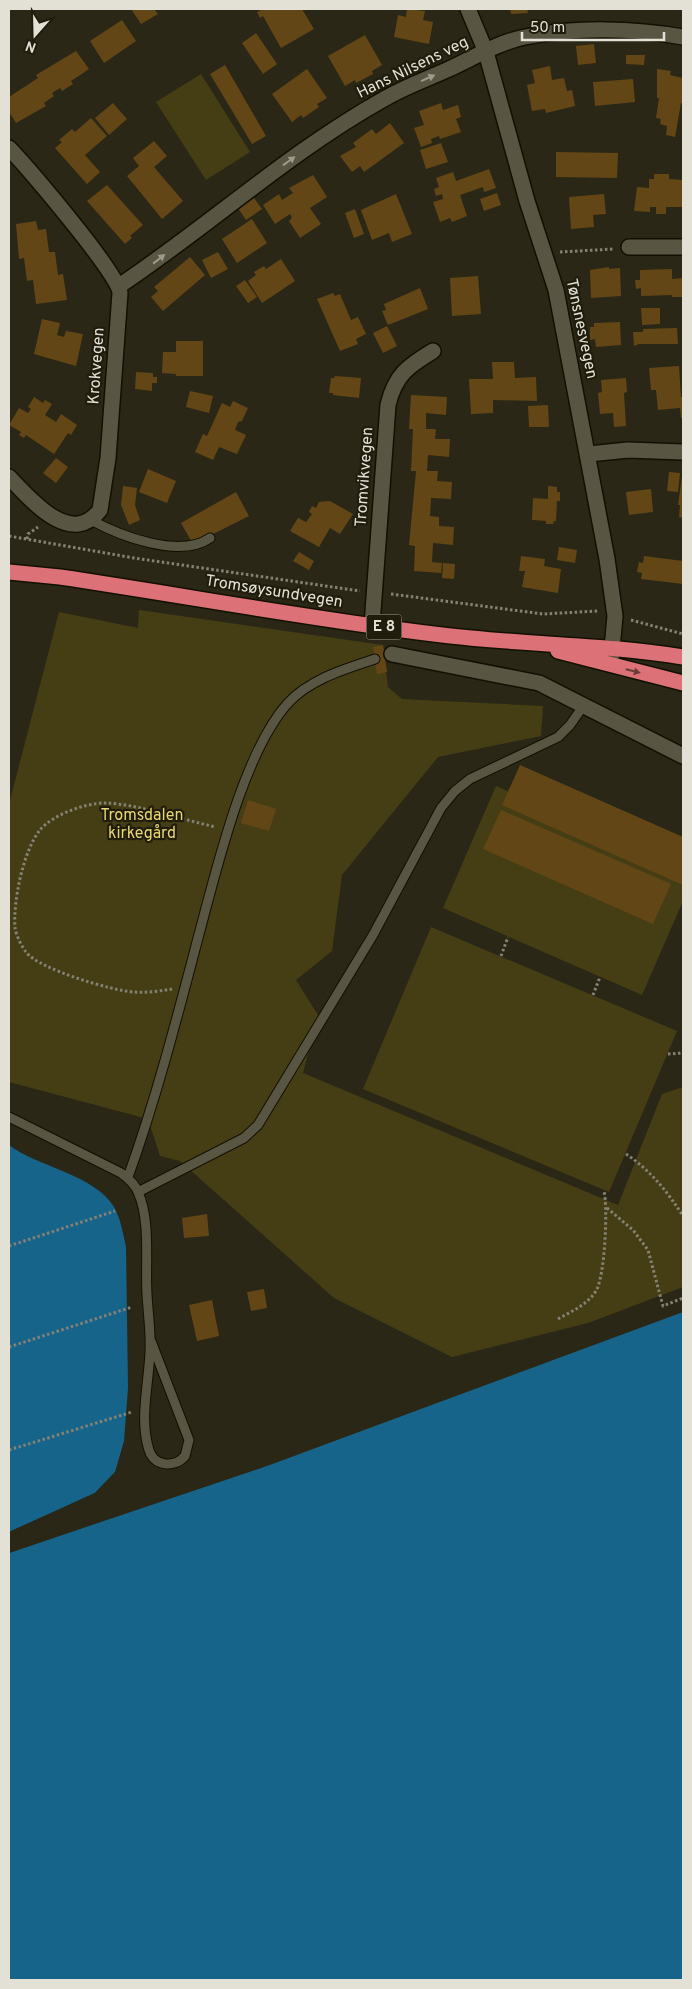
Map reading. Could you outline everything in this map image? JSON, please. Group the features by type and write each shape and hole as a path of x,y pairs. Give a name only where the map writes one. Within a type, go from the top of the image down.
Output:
{"highway":[{"name":"Tromsøysundvegen","path":"9,572 60,577 441,635 535,645 610,647 683,657"},
{"name":"Tromsøysundvegen","path":"535,645 683,683"}],"street":[{"name":"Tønsnesvegen","path":"468,9 486,52 526,201 556,290 589,454 615,616 610,647 611,665"},
{"name":"Hans Nilsens veg","path":"119,286 158,260 264,178 347,121 389,96 486,52 516,39 553,33 608,31 683,37"},
{"path":"9,148 83,237 119,286"},
{"path":"629,247 683,247"},
{"name":"Krokvegen","path":"91,520 103,505 120,305 119,286"},
{"name":"Tromvikvegen","path":"372,625 390,396 403,371 433,351"},
{"path":"589,454 628,450 683,452"},
{"path":"9,477 38,506 58,520 75,526 91,520"},
{"path":"388,655 539,682 683,756"}],"lane":[{"path":"91,520 107,528 164,545 191,546 210,538"},
{"path":"128,1177 144,1133 229,830 255,759 276,717 290,701 313,683 375,659"},
{"path":"138,1192 244,1138 258,1125 368,943 441,808 455,791 470,779 558,737 570,725 584,704"},
{"path":"9,1117 128,1177 138,1192 146,1232 151,1341 146,1433 149,1451 153,1458 164,1464 172,1464 185,1456 189,1440 151,1341"}],"path":[{"path":"544,253 629,247"},
{"path":"9,536 304,584 543,614 593,611 683,634"},
{"path":"185,988 134,992 86,980 40,964 26,953 15,930 16,905 22,875 31,846 40,829 59,816 87,806 104,803 131,807 229,830"},
{"path":"501,956 508,937"},
{"path":"593,995 600,977"},
{"path":"668,1054 683,1053"},
{"path":"626,1154 650,1172 668,1191 683,1216"},
{"path":"558,1319 583,1305 596,1291 602,1271 604,1221 608,1208 604,1190"},
{"path":"608,1208 632,1230 648,1250 663,1306 683,1298"},
{"path":"9,1246 116,1211"},
{"path":"9,1347 132,1307"},
{"path":"9,1450 133,1412"}],"green space":[{"path":"201,74 250,152 206,180 156,102"},
{"name":"Tromsdalen kirkegård","path":"139,610 383,645 388,687 402,699 543,706 541,736 438,757 342,875 332,951 296,980 318,1015 303,1073 618,1205 662,1094 683,1087 683,1287 588,1323 452,1357 334,1298 180,1161 160,1156 148,1119 9,1082 9,804 59,612 138,628"},
{"path":"496,786 683,868 683,901 642,995 443,908"},
{"path":"431,927 677,1031 609,1192 363,1089"}],"water":[{"path":"9,1145 21,1153 94,1187 114,1207 126,1247 128,1388 124,1441 115,1472 95,1493 9,1532"},
{"path":"683,1312 683,1980 9,1980 9,1553 267,1466"}],"pier":[{"path":"115,1472 116,1474 96,1495 9,1535 9,1532 95,1493"},
{"path":"138,1506 139,1508 9,1553 9,1551 44,1537"}],"building":[{"path":"131,9 154,9 158,14 141,24"},
{"path":"263,9 302,9 314,29 281,48 263,16 260,18 257,12"},
{"path":"407,9 425,11 423,20 433,22 429,44 394,37 398,15 406,17"},
{"path":"510,9 527,9 528,13 511,14"},
{"path":"122,20 136,41 104,63 90,41"},
{"path":"256,33 277,64 263,74 242,43"},
{"path":"365,35 382,65 372,71 373,74 356,83 355,80 345,86 328,56"},
{"path":"594,44 596,63 578,65 576,46"},
{"path":"76,51 89,69 71,81 73,84 62,91 60,88 52,93 54,96 44,103 46,106 16,123 9,112 9,97 38,78 36,75"},
{"path":"626,55 645,55 644,65 626,64"},
{"path":"225,65 266,136 252,144 210,74"},
{"path":"550,66 552,80 564,78 567,91 572,90 575,106 546,113 545,109 532,111 527,85 535,83 532,70"},
{"path":"307,69 327,98 317,104 319,107 303,118 301,115 292,122 272,94"},
{"path":"657,69 671,71 670,75 683,78 683,104 681,103 675,137 666,135 667,126 660,124 661,119 656,118 659,98 657,98"},
{"path":"633,79 635,102 595,106 593,82"},
{"path":"113,103 127,119 109,135 95,118"},
{"path":"441,103 443,110 458,105 461,117 456,119 461,132 440,139 439,136 431,139 432,143 421,147 414,128 424,125 419,111"},
{"path":"91,118 107,136 85,155 100,172 87,184 55,148 62,142 59,140 72,129 75,132"},
{"path":"390,123 404,143 364,172 360,166 352,172 340,156 356,147 353,143 372,129 376,134"},
{"path":"154,141 167,156 154,167 183,201 162,219 127,176 139,166 133,158"},
{"path":"441,143 448,162 426,169 420,150"},
{"path":"556,152 618,153 617,178 556,177"},
{"path":"489,169 496,188 484,192 483,187 460,195 467,216 452,222 450,218 440,222 433,202 443,199 442,194 436,196 434,189 439,187 436,178 453,172 456,181"},
{"path":"654,174 669,174 669,179 683,180 683,207 666,207 666,214 656,214 656,207 650,207 650,212 634,211 637,187 649,188 649,179 654,179"},
{"path":"313,175 327,197 310,208 321,224 300,238 289,221 292,218 290,214 275,224 263,205 279,194 282,200 293,193 289,188"},
{"path":"107,185 143,225 130,236 132,238 125,244 87,201"},
{"path":"497,193 501,205 484,211 480,199"},
{"path":"396,194 412,234 392,242 389,233 372,240 361,210"},
{"path":"604,194 606,214 593,215 594,227 571,229 569,197"},
{"path":"254,198 262,209 246,220 238,208"},
{"path":"355,209 364,234 354,238 345,213"},
{"path":"252,219 267,243 237,263 222,239"},
{"path":"36,221 38,230 46,229 49,252 55,252 58,275 63,274 67,300 36,304 33,280 27,281 24,258 19,259 16,224"},
{"path":"218,252 228,269 211,278 202,260"},
{"path":"190,257 205,275 163,311 151,297 158,291 154,287"},
{"path":"281,259 295,281 262,303 248,281 256,275 254,272 264,266 266,269"},
{"path":"609,267 609,269 620,268 621,296 591,298 590,270"},
{"path":"672,269 672,279 683,278 683,297 672,297 672,295 641,296 641,288 636,289 635,280 640,280 640,270"},
{"path":"478,276 481,314 452,316 450,278"},
{"path":"245,280 257,297 248,303 236,286"},
{"path":"420,288 428,309 388,325 382,311 386,310 384,304"},
{"path":"333,293 335,296 340,294 351,320 358,317 366,334 356,339 358,344 340,351 317,299"},
{"path":"641,308 660,308 660,324 642,325"},
{"path":"42,319 60,323 57,335 64,337 66,331 83,334 76,366 34,354"},
{"path":"620,322 621,345 596,347 595,339 590,340 590,327 594,327 594,323"},
{"path":"387,326 397,346 383,353 373,333"},
{"path":"677,328 678,344 639,344 634,346 633,332 643,332 643,329"},
{"path":"176,341 203,341 203,376 176,376 176,374 162,373 163,352 176,352"},
{"path":"492,362 514,362 515,378 536,377 537,401 493,400 493,413 471,414 469,379 493,379"},
{"path":"679,366 681,397 683,397 683,418 681,418 680,408 658,410 656,390 651,390 649,368"},
{"path":"136,372 153,373 153,377 157,377 157,383 152,383 152,391 135,389"},
{"path":"335,376 361,378 359,398 329,393 331,378"},
{"path":"626,378 627,392 624,393 626,426 614,427 613,413 600,414 598,393 602,392 601,380"},
{"path":"190,391 213,396 209,413 186,407"},
{"path":"411,395 447,397 446,415 426,413 426,429 436,429 435,439 450,439 449,457 428,455 427,471 438,471 437,481 452,482 451,499 431,498 430,516 439,517 439,526 454,527 453,545 433,543 432,562 442,563 441,573 414,571 415,546 409,545 416,471 411,471 413,429 409,429"},
{"path":"34,397 43,403 45,400 52,404 45,415 56,422 61,414 77,425 71,435 68,433 54,454 26,435 24,438 19,435 21,432 9,425 19,408 28,413 31,409 28,407"},
{"path":"233,401 248,408 235,430 246,435 237,454 219,447 213,460 195,452 203,434 207,436 222,403 230,407"},
{"path":"548,405 549,427 529,427 528,406"},
{"path":"56,458 68,467 56,483 43,473"},
{"path":"148,469 176,481 167,503 139,492"},
{"path":"669,472 680,473 678,492 667,491"},
{"path":"682,476 683,518 679,517 680,505 678,505"},
{"path":"123,486 137,488 135,505 140,520 129,525 121,505"},
{"path":"548,486 557,487 557,492 560,492 560,501 557,501 556,521 553,524 546,524 546,521 532,520 533,498 548,499"},
{"path":"651,489 653,512 629,515 626,492"},
{"path":"236,492 249,516 193,544 181,523"},
{"path":"330,501 353,514 340,534 330,528 319,547 290,531 298,518 306,522 312,514 309,512 312,506 316,508 319,502"},
{"path":"559,547 577,550 575,563 557,560"},
{"path":"299,552 314,561 309,570 293,561"},
{"path":"521,556 545,559 544,566 561,569 558,593 522,587 525,571 519,571"},
{"path":"644,556 683,561 683,584 641,579 642,573 637,572 639,562 643,563"},
{"path":"443,563 455,564 454,579 442,578"},
{"path":"383,645 387,672 377,674 373,647"},
{"path":"520,765 683,837 683,885 502,805"},
{"path":"248,800 276,809 269,831 241,823"},
{"path":"501,810 671,884 653,924 483,849"},
{"path":"207,1214 209,1236 184,1238 182,1218"},
{"path":"264,1289 267,1308 251,1311 247,1292"},
{"path":"212,1300 219,1336 197,1341 189,1305"}]}
